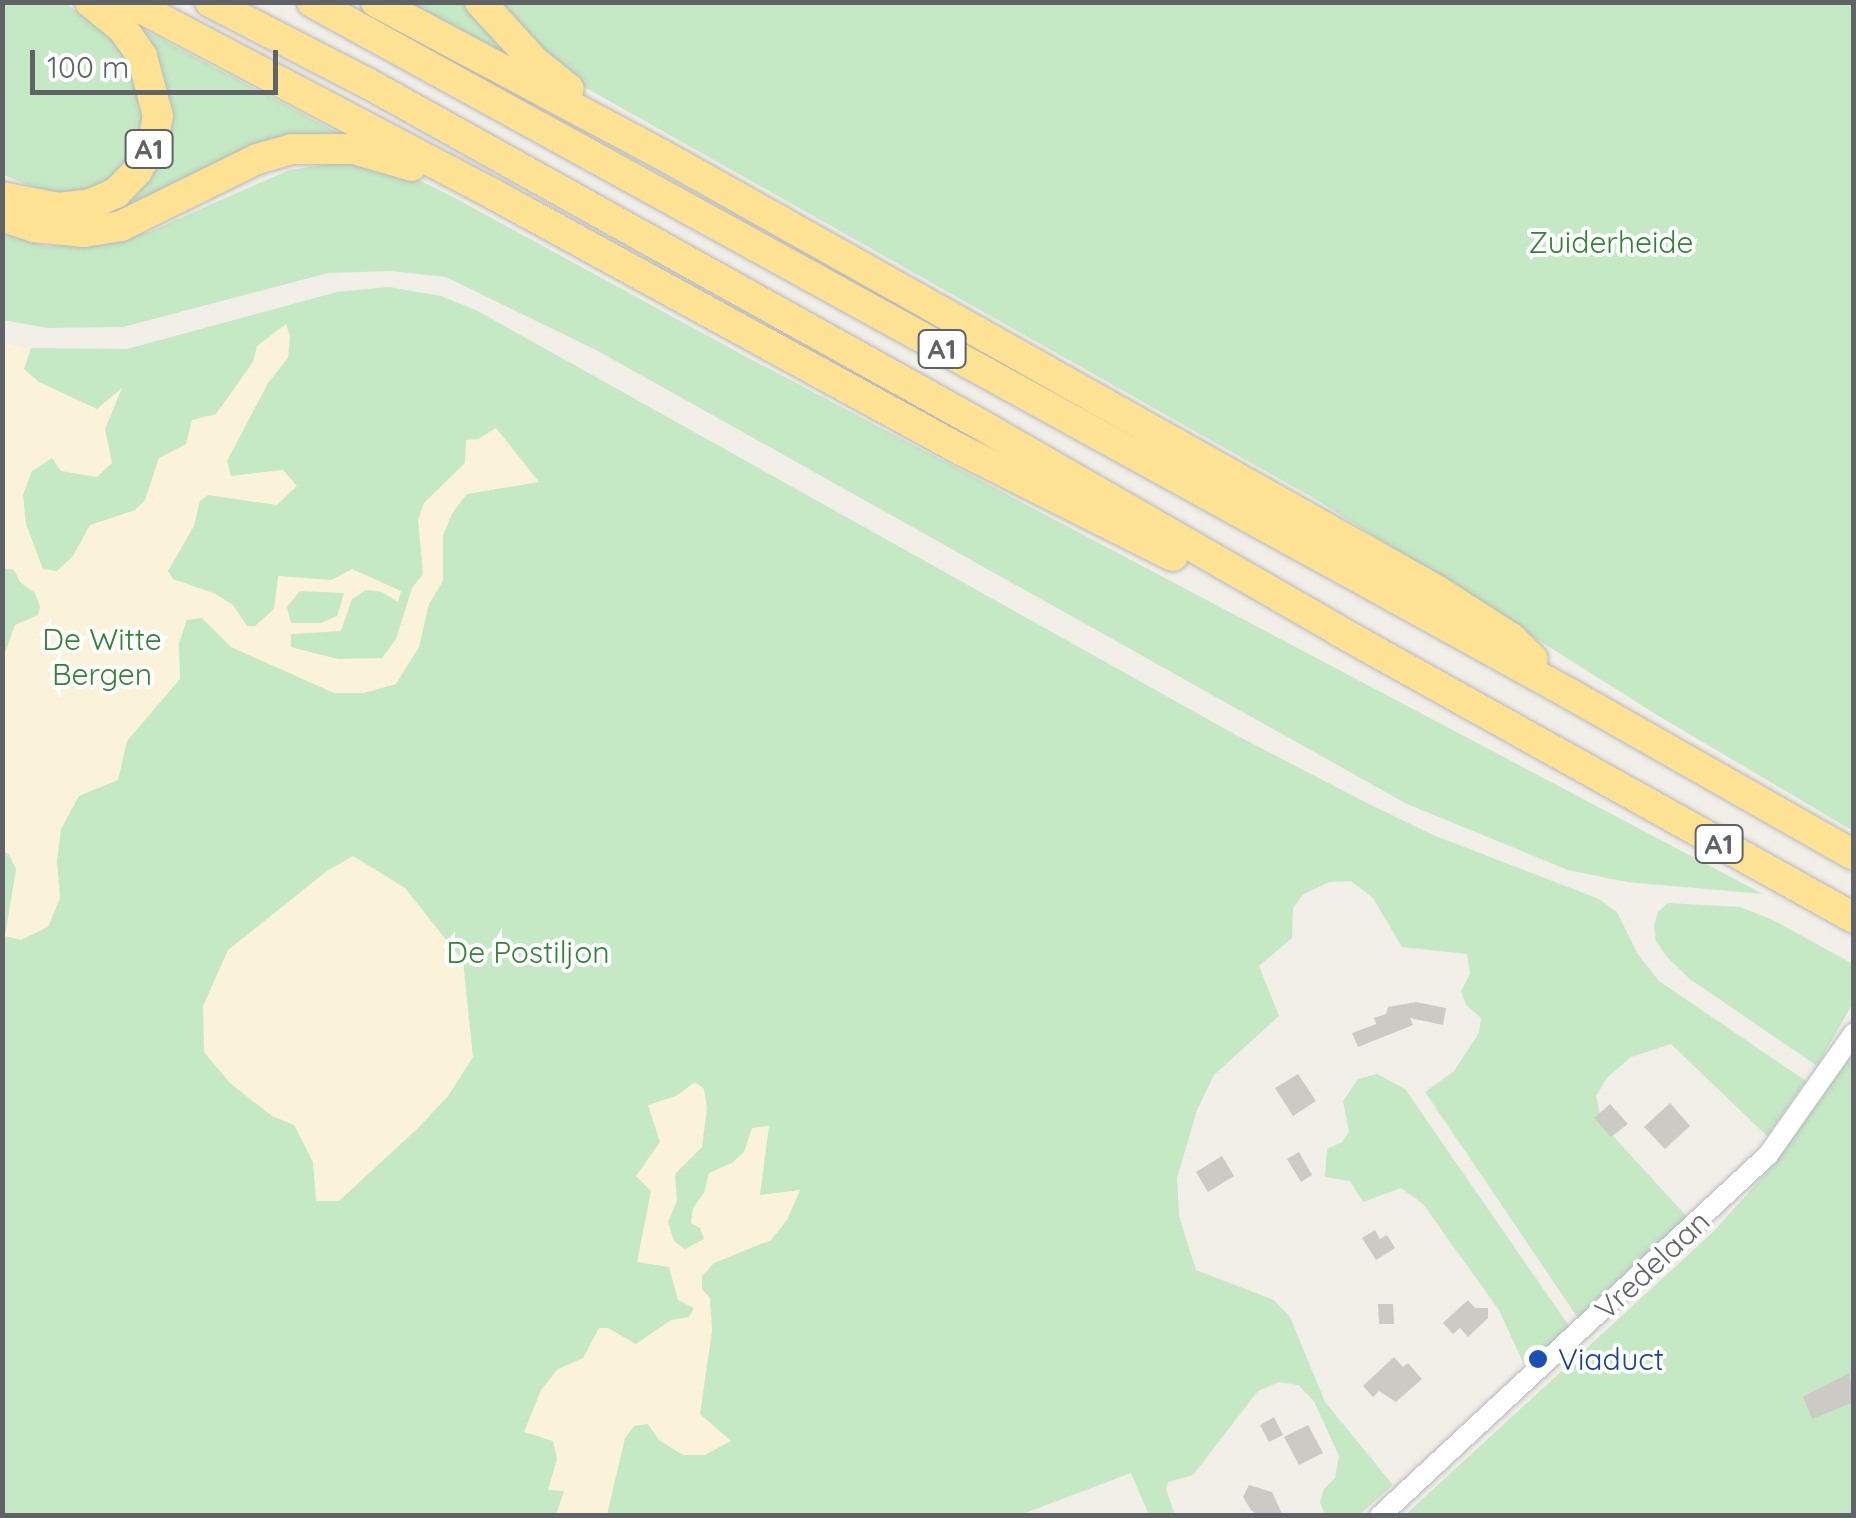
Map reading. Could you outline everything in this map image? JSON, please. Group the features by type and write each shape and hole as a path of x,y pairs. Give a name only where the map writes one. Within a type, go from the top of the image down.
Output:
{"highway":[{"name":"A1","path":"2,196 59,208 91,204 116,193 137,170 153,143 158,116 142,56 124,30 90,2"},
{"name":"A1","path":"129,2 1063,503 1336,630"},
{"name":"A1","path":"210,2 369,84 976,422 1336,630 1854,918"},
{"name":"A1","path":"312,2 1572,695 1854,855"},
{"name":"A1","path":"376,2 661,154 1438,592 1511,638 1572,695"},
{"name":"A1","path":"480,2 535,62 661,154"},
{"name":"A1","path":"2,216 34,227 84,232 121,226 257,159 321,146 383,157 493,194"}],"street":[{"name":"Vredelaan","path":"1380,1516 1768,1155 1854,1033"}],"green space":[{"path":"3,3 65,3 107,33 134,69 146,103 142,146 107,187 68,193 42,190 3,175"},
{"path":"409,3 474,3 535,69"},
{"name":"Zuiderheide","path":"494,3 1853,3 1853,831 1657,715 1317,500 565,76"},
{"path":"133,24 350,139 145,207 97,216 152,174"},
{"path":"357,160 417,179 455,198 741,354 1763,894 1627,882 1568,870 1407,804 598,351 446,277 390,271 328,273 123,327 48,328 3,320 3,234 46,246 104,243 149,232 289,170"},
{"name":"De Postiljon","path":"389,287 441,296 476,310 1236,735 1363,801 1433,835 1599,899 1617,912 1637,953 1659,981 1806,1081 1767,1136 1671,1044 1631,1057 1607,1078 1596,1096 1602,1124 1690,1220 1580,1321 1425,1092 1454,1071 1479,1033 1481,1018 1466,1005 1461,991 1470,974 1467,954 1402,947 1373,898 1351,881 1329,882 1304,894 1293,908 1292,938 1259,966 1279,1016 1214,1075 1197,1110 1177,1178 1179,1216 1196,1270 1274,1300 1290,1317 1325,1402 1393,1485 1359,1515 1325,1515 1320,1502 1324,1489 1335,1478 1339,1456 1314,1401 1298,1385 1279,1382 1258,1391 1193,1475 1168,1482 1166,1489 1175,1515 1149,1515 1131,1473 1017,1516 3,1515 2,342 31,348 127,349 337,292"},
{"path":"1668,903 1740,907 1771,919 1853,964 1853,1003 1817,1066 1690,979 1667,957 1656,942 1654,926 1658,912"},
{"path":"1853,1053 1853,1515 1404,1516 1714,1231 1775,1163"},
{"path":"1377,1074 1405,1089 1571,1329 1526,1369 1499,1310 1423,1204 1401,1188 1363,1202 1350,1181 1325,1177 1327,1149 1342,1142 1349,1132 1343,1101 1358,1079"}],"sand":[{"name":"De Witte Bergen","path":"286,324 290,336 288,358 268,383 227,461 231,476 283,470 297,486 277,505 208,495 200,501 194,526 168,571 173,579 216,594 233,605 247,626 255,626 274,609 278,576 331,580 352,569 401,591 398,602 382,592 366,590 352,599 341,631 291,634 291,647 338,659 382,658 396,639 412,588 423,574 418,520 424,503 465,463 466,440 478,439 496,428 539,482 467,494 453,512 443,535 443,581 429,604 419,647 396,684 364,693 334,693 231,647 202,618 187,620 179,643 180,679 127,741 118,780 79,796 61,829 57,861 60,898 48,927 21,940 5,936 16,869 9,854 3,852 3,659 15,625 38,615 40,607 35,593 20,582 14,570 3,568 3,342 31,348 24,369 39,382 97,409 122,388 105,429 112,463 97,477 61,471 52,458 32,471 23,495 26,524 43,569 57,571 73,556 90,525 135,510 145,500 159,458 186,444 192,420 216,414 253,362 257,346","holes":["300,591 344,593 337,616 321,623 291,623 287,607"]},
{"path":"353,856 405,888 463,961 473,1057 448,1096 339,1201 316,1201 313,1162 294,1125 272,1116 230,1083 204,1052 203,1006 228,950 327,871"},
{"path":"695,1082 704,1089 707,1108 702,1147 675,1174 677,1201 668,1222 674,1241 685,1249 704,1239 700,1228 691,1223 693,1208 704,1193 709,1173 732,1163 744,1152 752,1128 769,1126 760,1195 800,1190 787,1220 771,1240 714,1263 702,1276 702,1289 710,1298 712,1331 700,1414 731,1441 705,1455 683,1455 659,1440 648,1424 634,1426 625,1438 607,1515 556,1515 564,1491 548,1490 557,1459 553,1441 524,1432 541,1390 558,1369 583,1358 599,1328 608,1328 636,1344 671,1320 689,1317 694,1308 678,1300 669,1267 637,1262 651,1191 636,1176 660,1142 648,1105 676,1096"}],"building":[{"path":"1416,1002 1446,1008 1443,1025 1410,1018 1413,1025 1358,1047 1352,1033 1376,1024 1374,1018 1386,1014 1388,1007"},
{"path":"1298,1074 1316,1101 1293,1116 1275,1088"},
{"path":"1670,1103 1690,1126 1665,1149 1644,1127"},
{"path":"1610,1104 1628,1124 1611,1137 1594,1118"},
{"path":"1299,1152 1312,1175 1301,1182 1287,1159"},
{"path":"1222,1156 1234,1176 1208,1192 1196,1172"},
{"path":"1375,1230 1380,1239 1387,1235 1395,1248 1376,1260 1362,1238"},
{"path":"1468,1300 1475,1308 1488,1308 1488,1318 1468,1337 1460,1328 1453,1334 1443,1323"},
{"path":"1378,1304 1393,1304 1394,1324 1379,1324"},
{"path":"1394,1357 1403,1367 1408,1363 1422,1379 1396,1402 1379,1391 1373,1397 1363,1386"},
{"path":"1849,1373 1854,1402 1812,1419 1803,1397"},
{"path":"1274,1417 1283,1435 1269,1442 1260,1425"},
{"path":"1308,1425 1323,1453 1299,1465 1284,1437"},
{"path":"1249,1485 1272,1492 1283,1516 1259,1516 1251,1510 1243,1497"}],"place":[{"name":"Viaduct","path":"1538,1359"}]}
